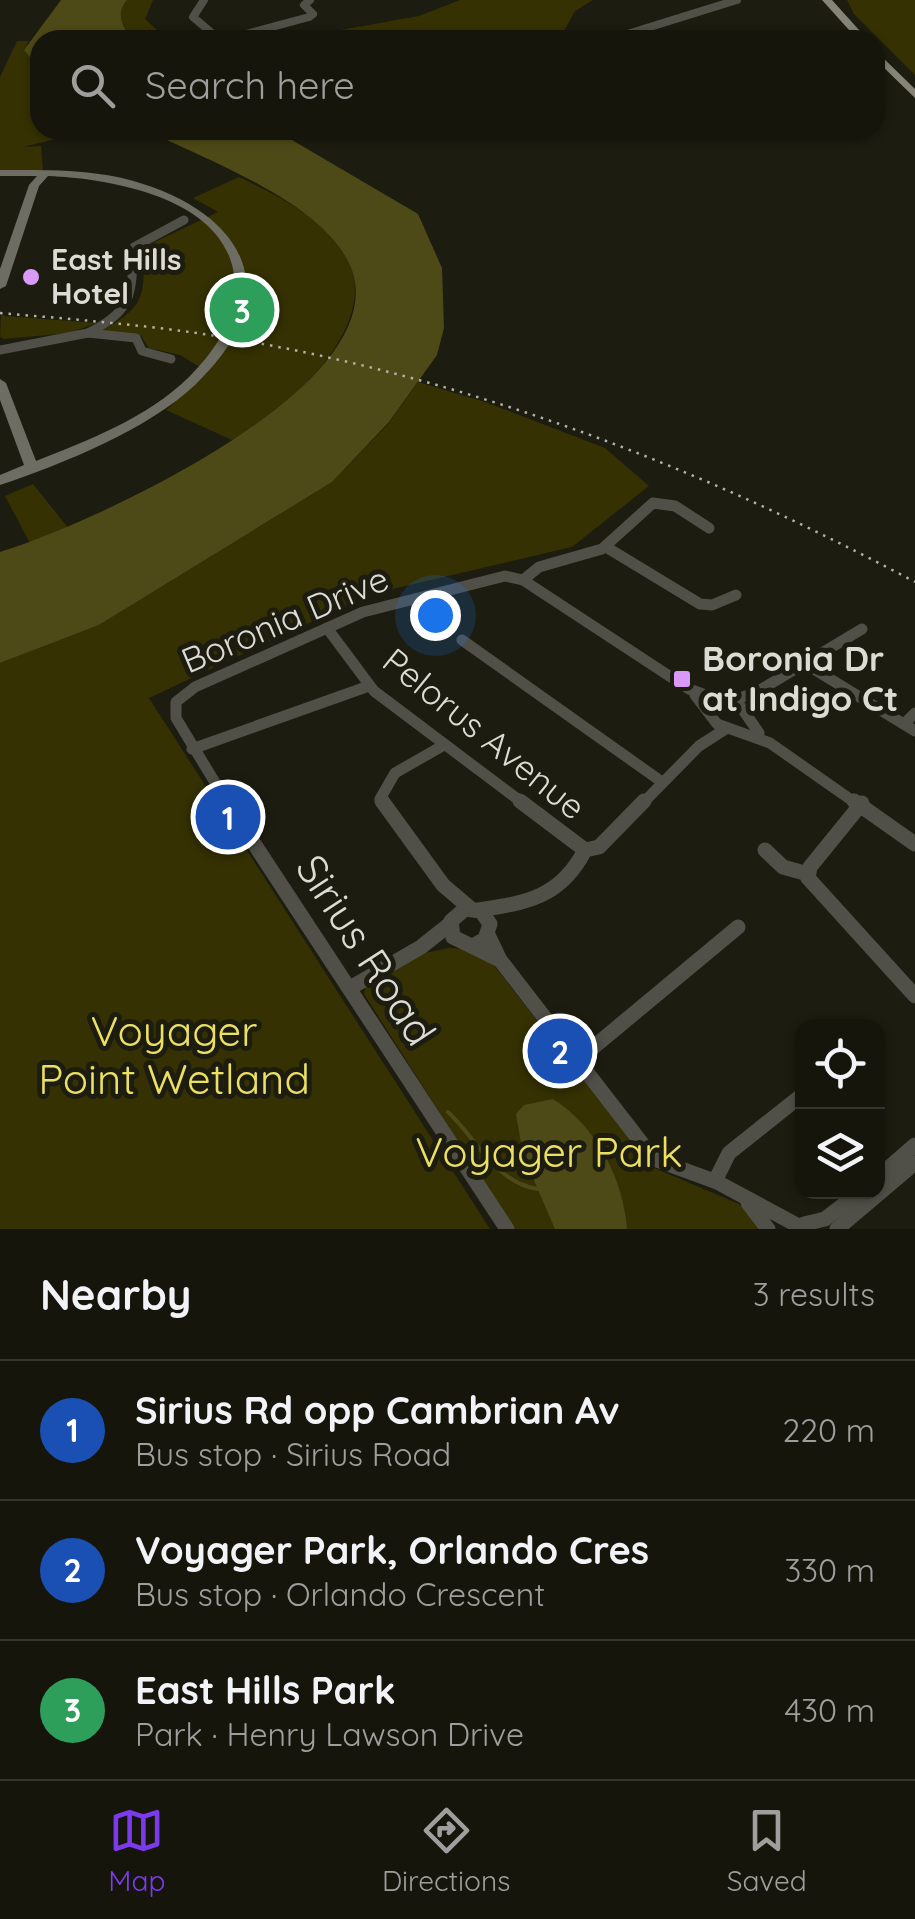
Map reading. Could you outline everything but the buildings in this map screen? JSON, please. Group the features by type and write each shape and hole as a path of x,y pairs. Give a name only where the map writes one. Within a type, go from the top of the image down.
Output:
{"main road":[{"path":"827,0 854,30"},
{"path":"885,64 915,95"},
{"path":"0,174 32,179 46,173 104,178 158,191 196,209 224,233 240,265 242,296 228,339 202,370 169,397 109,432 0,480"},
{"path":"0,286 32,179"},
{"path":"0,383 30,466"}],"street":[{"path":"204,0 193,17 209,30"},
{"path":"258,30 312,15 304,6 310,0"},
{"path":"640,30 737,0"},
{"path":"0,346 88,334 123,312 134,298 134,247 184,220"},
{"path":"0,247 14,246"},
{"path":"88,334 98,338 133,336 142,351 171,359"},
{"path":"709,528 676,506 653,503 606,546 539,566 523,580 688,689 711,715 731,728 770,743 862,803 915,844"},
{"path":"606,546 700,604 736,595"},
{"name":"Boronia Drive","path":"174,707 188,690 368,610 499,577 523,580"},
{"name":"Pelorus Avenue","path":"326,628 368,686 585,850 599,847 700,746 731,728 744,714 754,692"},
{"path":"711,715 726,701 754,692 862,629"},
{"path":"462,640 662,782"},
{"path":"804,663 909,728 915,713"},
{"path":"192,749 368,686"},
{"path":"688,689 726,701 744,714 770,743"},
{"name":"Sirius Road","path":"174,707 192,749 507,1229"},
{"name":"Pelorus Avenue","path":"700,746 711,715"},
{"path":"444,745 388,779 379,794 382,804 443,885 474,909 489,929 500,960 654,1159 715,1182 799,1226 825,1219 851,1199"},
{"path":"808,874 862,803"},
{"path":"350,988 421,947 452,920 474,909 508,907 549,896 578,866 585,850"},
{"path":"766,850 783,867 808,874 817,893 915,996"},
{"path":"443,885 452,920 465,944 500,960"},
{"path":"421,947 465,944 489,929 508,907"},
{"path":"578,1060 738,927"},
{"path":"715,1182 729,1153 795,1101"},
{"path":"885,1171 915,1145"},
{"path":"837,1229 915,1162"},
{"path":"742,1196 768,1229"}],"green space":[{"path":"127,0 153,0 145,19 157,30 126,30 121,15"},
{"path":"460,0 593,0 575,11 565,30 340,30 419,16"},
{"path":"847,0 915,0 915,75 885,45 885,30 870,30"},
{"path":"17,41 29,41 24,50 30,57 30,140 52,140 23,147 41,146 43,170 0,170 0,77"},
{"path":"239,177 304,213 332,237 351,267 355,293 350,318 320,368 275,411 232,440 166,410 208,372 180,355 149,348 141,336 98,333 134,308 139,299 144,279 144,247 218,212 193,198"},
{"path":"1,314 97,323 69,333 4,339 0,337"},
{"name":"Voyager Point Wetland","path":"418,382 485,402 605,448 649,486 572,547 371,594 149,698 490,1229 0,1229 0,663 99,625 332,482 389,423"},
{"path":"33,484 69,529 30,543 5,496"},
{"name":"Voyager Park","path":"466,949 492,963 652,1167 739,1204 763,1229 514,1229 364,994 366,985 425,953"}],"shaded area":[{"path":"61,0 127,0 121,15 126,30 39,30"},
{"path":"167,140 292,140 418,214 442,268 444,328 437,355 389,422 332,482 99,625 0,663 0,552 98,513 228,443 287,400 331,354 354,308 348,261 333,239 286,201"},
{"path":"553,1099 583,1124 605,1156 620,1192 627,1229 555,1229 523,1155 516,1114 524,1105"}],"waterway":[{"path":"448,1112 498,1169 522,1185 537,1189"}],"railway":[{"path":"0,313 211,335 417,379 503,405 671,466 915,582"}],"place":[{"name":"East Hills Hotel","path":"31,277"},
{"name":"East Hills Park","path":"242,310"},
{"name":"Boronia Dr at Indigo Ct","path":"682,679"},
{"name":"Sirius Rd opp Cambrian Av","path":"228,817"},
{"name":"Voyager Park, Orlando Cres","path":"560,1051"}]}
